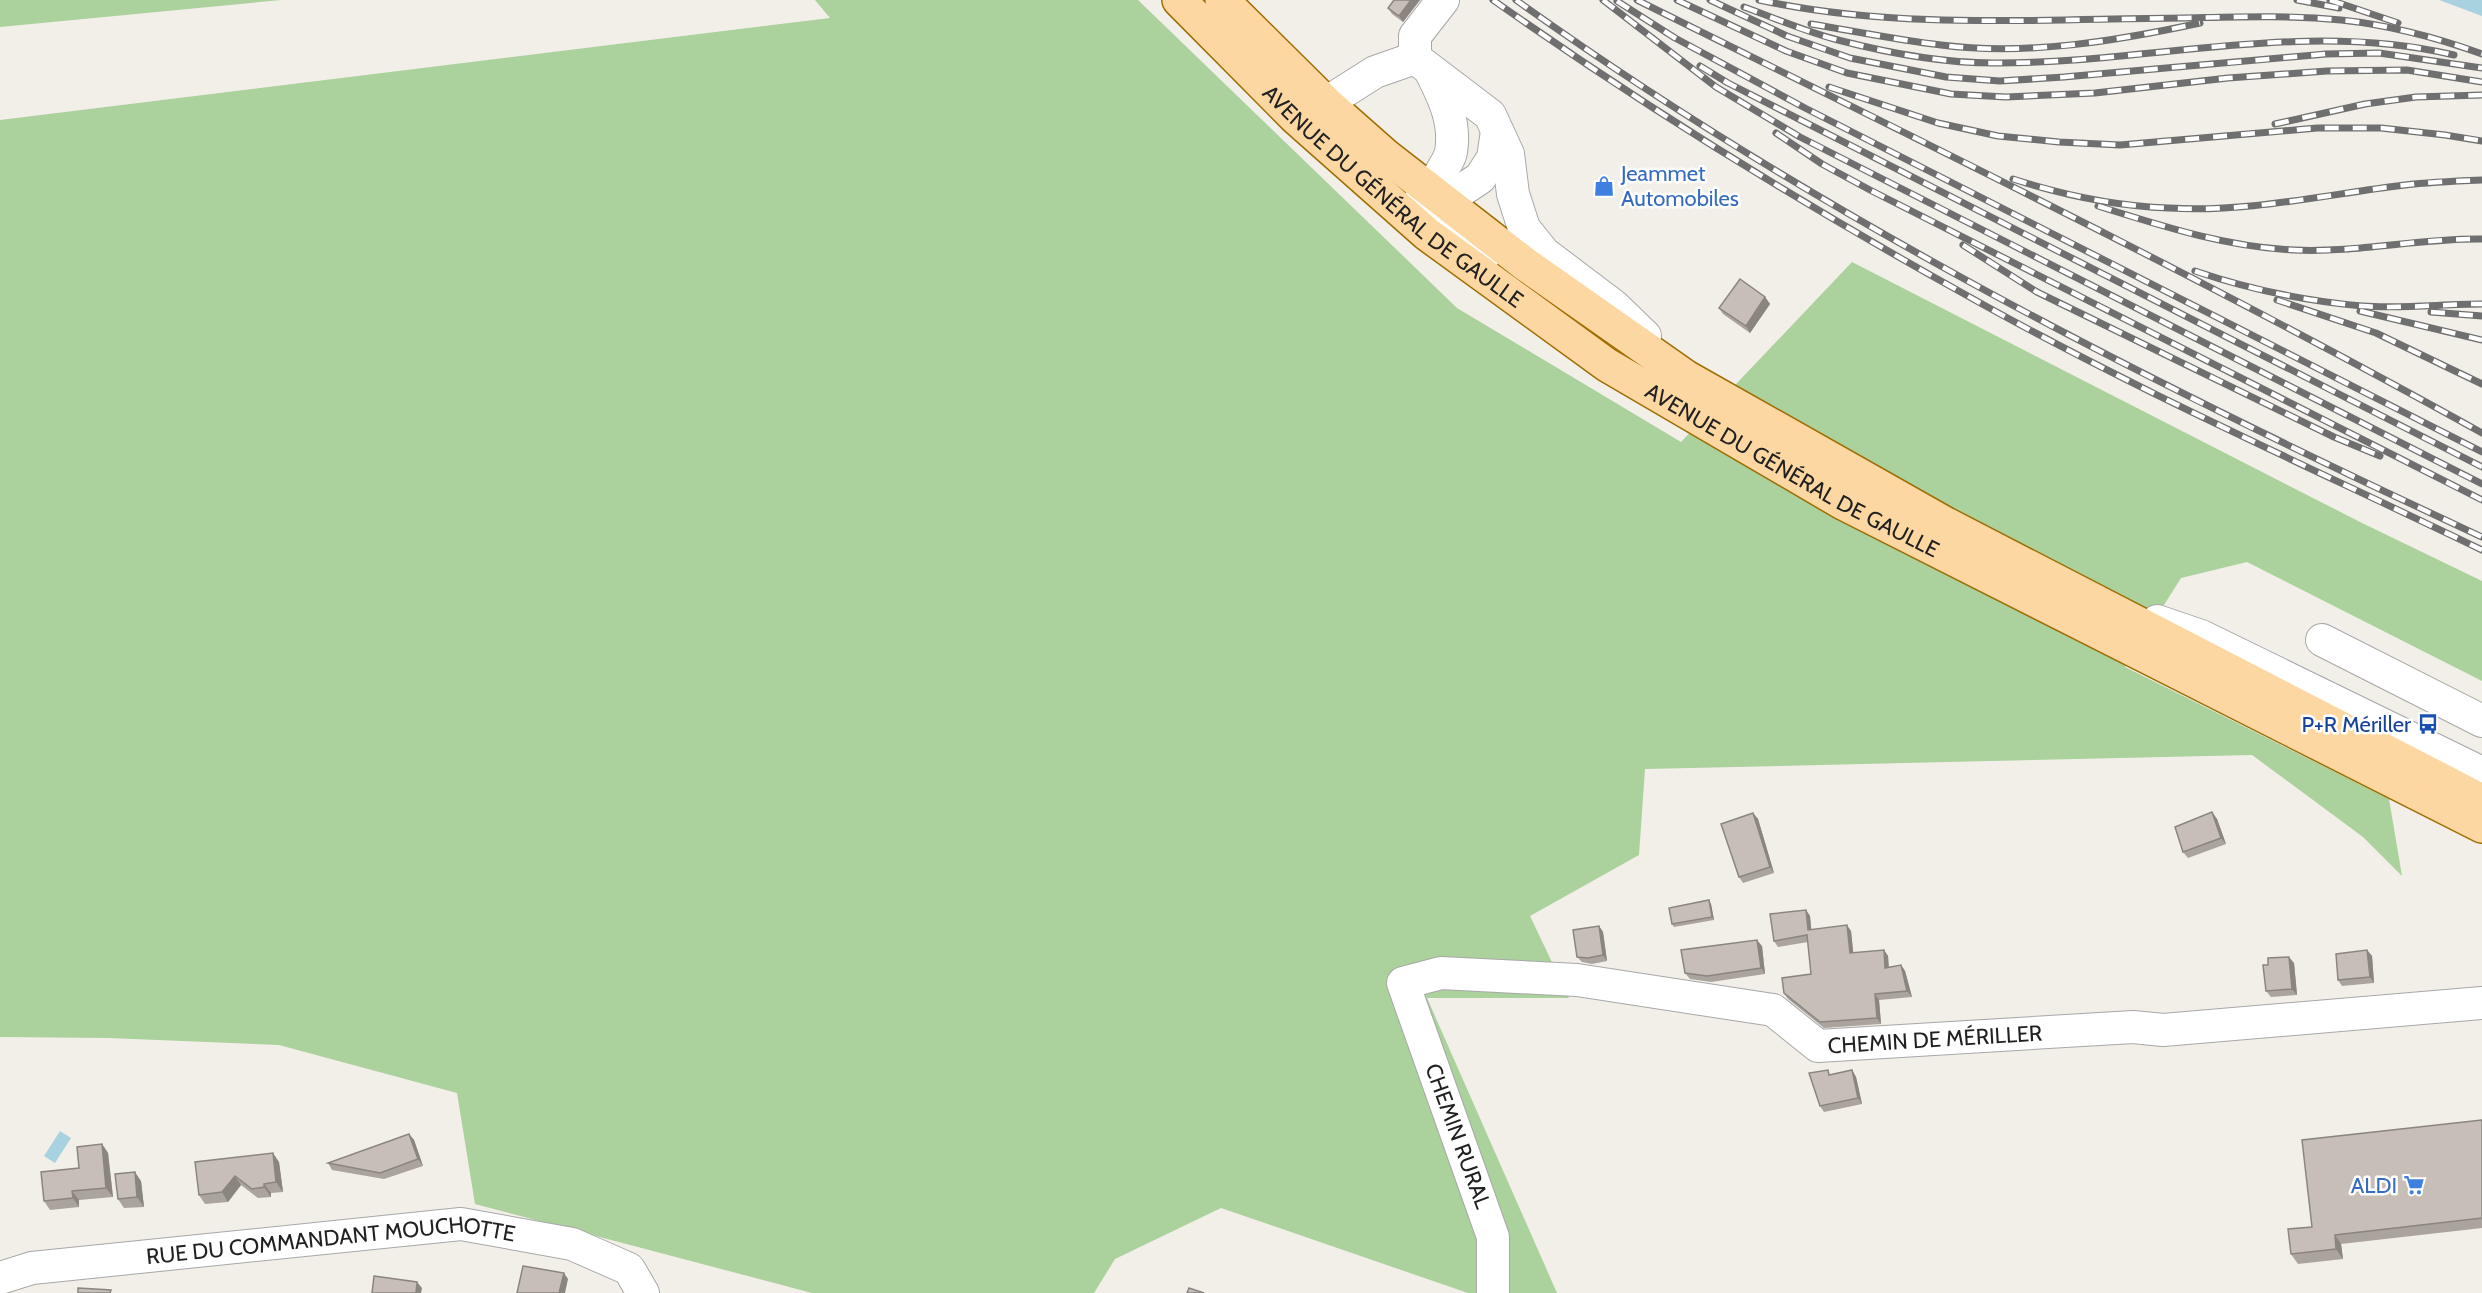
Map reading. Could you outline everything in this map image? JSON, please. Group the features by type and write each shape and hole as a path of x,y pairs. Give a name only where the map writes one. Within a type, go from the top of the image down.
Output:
{"main road":[{"name":"AVENUE DU GÉNÉRAL DE GAULLE","path":"1179,0 1296,118 1427,234 1607,365 1853,508 2482,826"},
{"name":"AVENUE DU GÉNÉRAL DE GAULLE","path":"1222,0 1326,103 1437,199 1686,377 1851,472 2482,801"}],"street":[{"path":"1443,0 1415,36 1422,64 1449,107 1452,134 1450,154 1437,179 1437,216 1451,232 1583,334 1607,365"},
{"path":"1326,103 1375,72 1422,64 1490,115 1508,154 1513,194 1524,228 1544,253 1614,306 1686,377"},
{"path":"1296,118 1331,130 1388,182 1417,202 1437,199 1480,178 1492,158 1497,131"},
{"path":"2085,596 2201,636 2482,773"},
{"path":"2322,640 2482,721"},
{"name":"CHEMIN DE MÉRILLER","path":"1403,983 1441,973 1577,980 1773,1010 1818,1046 2133,1028 2163,1030 2482,1003"},
{"name":"CHEMIN RURAL","path":"1403,983 1494,1237 1492,1293"},
{"name":"RUE DU COMMANDANT MOUCHOTTE","path":"0,1278 32,1268 461,1224 572,1244 629,1269 644,1293"}],"green space":[{"path":"0,0 281,0 0,27"},
{"path":"815,0 1138,0 1457,308 1681,442 1852,262 2360,522 2482,581 2482,681 2247,562 2181,578 2125,667 2389,799 2402,876 2363,837 2252,755 1645,769 1639,855 1530,916 1569,998 1427,998 1557,1293 1468,1293 1221,1208 1115,1259 1094,1293 812,1293 475,1204 457,1093 279,1045 109,1038 0,1037 0,120 830,18"}],"water":[{"path":"2439,0 2482,0 2482,16"},
{"path":"60,1131 71,1138 55,1163 44,1156"}],"building":[{"path":"1394,0 1411,0 1399,16 1388,8"},
{"path":"1740,279 1765,297 1746,326 1719,308"},
{"path":"2212,812 2221,838 2183,852 2175,827"},
{"path":"1753,813 1770,867 1739,877 1721,824"},
{"path":"1709,900 1712,917 1672,924 1669,908"},
{"path":"1806,910 1808,930 1847,925 1850,953 1884,950 1885,968 1901,965 1907,991 1875,994 1877,1018 1820,1022 1784,993 1782,978 1811,974 1807,935 1774,941 1770,914"},
{"path":"1599,926 1603,955 1588,958 1577,957 1573,930"},
{"path":"1757,940 1761,968 1707,976 1685,973 1681,950"},
{"path":"2367,950 2370,977 2338,980 2336,954"},
{"path":"2289,957 2292,989 2266,991 2263,965 2268,965 2268,958"},
{"path":"1828,1070 1829,1075 1852,1070 1858,1098 1820,1106 1809,1073"},
{"path":"2482,1120 2482,1218 2335,1235 2336,1249 2291,1254 2288,1229 2312,1227 2302,1140"},
{"path":"409,1134 418,1159 380,1173 328,1163"},
{"path":"102,1144 106,1188 72,1191 73,1198 44,1201 41,1172 79,1168 77,1147"},
{"path":"273,1153 276,1182 252,1189 235,1176 222,1192 199,1195 195,1162"},
{"path":"135,1172 137,1197 118,1199 115,1174"},
{"path":"523,1266 564,1273 559,1293 517,1293"},
{"path":"374,1276 417,1282 416,1293 372,1293"},
{"path":"78,1288 111,1290 110,1293 78,1293"},
{"path":"1189,1288 1204,1293 1187,1293"}],"railway":[{"path":"1493,0 1608,79 1726,154 1966,295 2157,395 2482,550"},
{"path":"1516,0 1630,78 1747,153 1865,224 2109,356 2232,418 2482,537"},
{"path":"1603,0 1716,87 1800,137 2482,484"},
{"path":"1637,0 2168,265 2482,433"},
{"path":"1677,0 1786,51 1847,73 1951,94 2006,97 2095,93 2228,78 2327,71 2407,70 2482,82"},
{"path":"1710,0 1787,36 1850,58 1946,77 2000,81 2326,54 2379,53 2482,68"},
{"path":"1759,0 1864,16 1970,21 2321,18 2395,29 2482,54"},
{"path":"2297,0 2339,8"},
{"path":"2330,0 2398,23"},
{"path":"1617,1 1675,38 1805,108 2482,452"},
{"path":"1744,7 1838,40 1896,53 1955,61 1994,63 2052,61 2282,42 2340,41 2397,45 2454,55"},
{"path":"1811,24 1925,43 2006,49 2104,41 2200,23"},
{"path":"1700,66 1728,83 2482,467"},
{"path":"1829,87 1938,123 1998,136 2059,142 2120,145 2317,128 2381,128 2482,141"},
{"path":"2275,124 2365,104 2416,97 2482,95"},
{"path":"1776,133 1822,164 1870,190 2482,500"},
{"path":"2013,179 2070,195 2110,202 2149,207 2198,209 2287,202 2414,184 2482,180"},
{"path":"2098,206 2219,240 2269,248 2318,250 2482,239"},
{"path":"1963,245 2037,292 2334,437 2380,456"},
{"path":"2195,271 2256,289 2341,304 2392,307 2482,304"},
{"path":"2277,300 2376,333 2482,384"},
{"path":"2360,311 2482,340"},
{"path":"2431,312 2482,316"}],"place":[{"name":"Jeammet Automobiles","path":"1604,186"},
{"name":"P+R Mériller","path":"2428,724"},
{"name":"ALDI","path":"2414,1185"}]}
